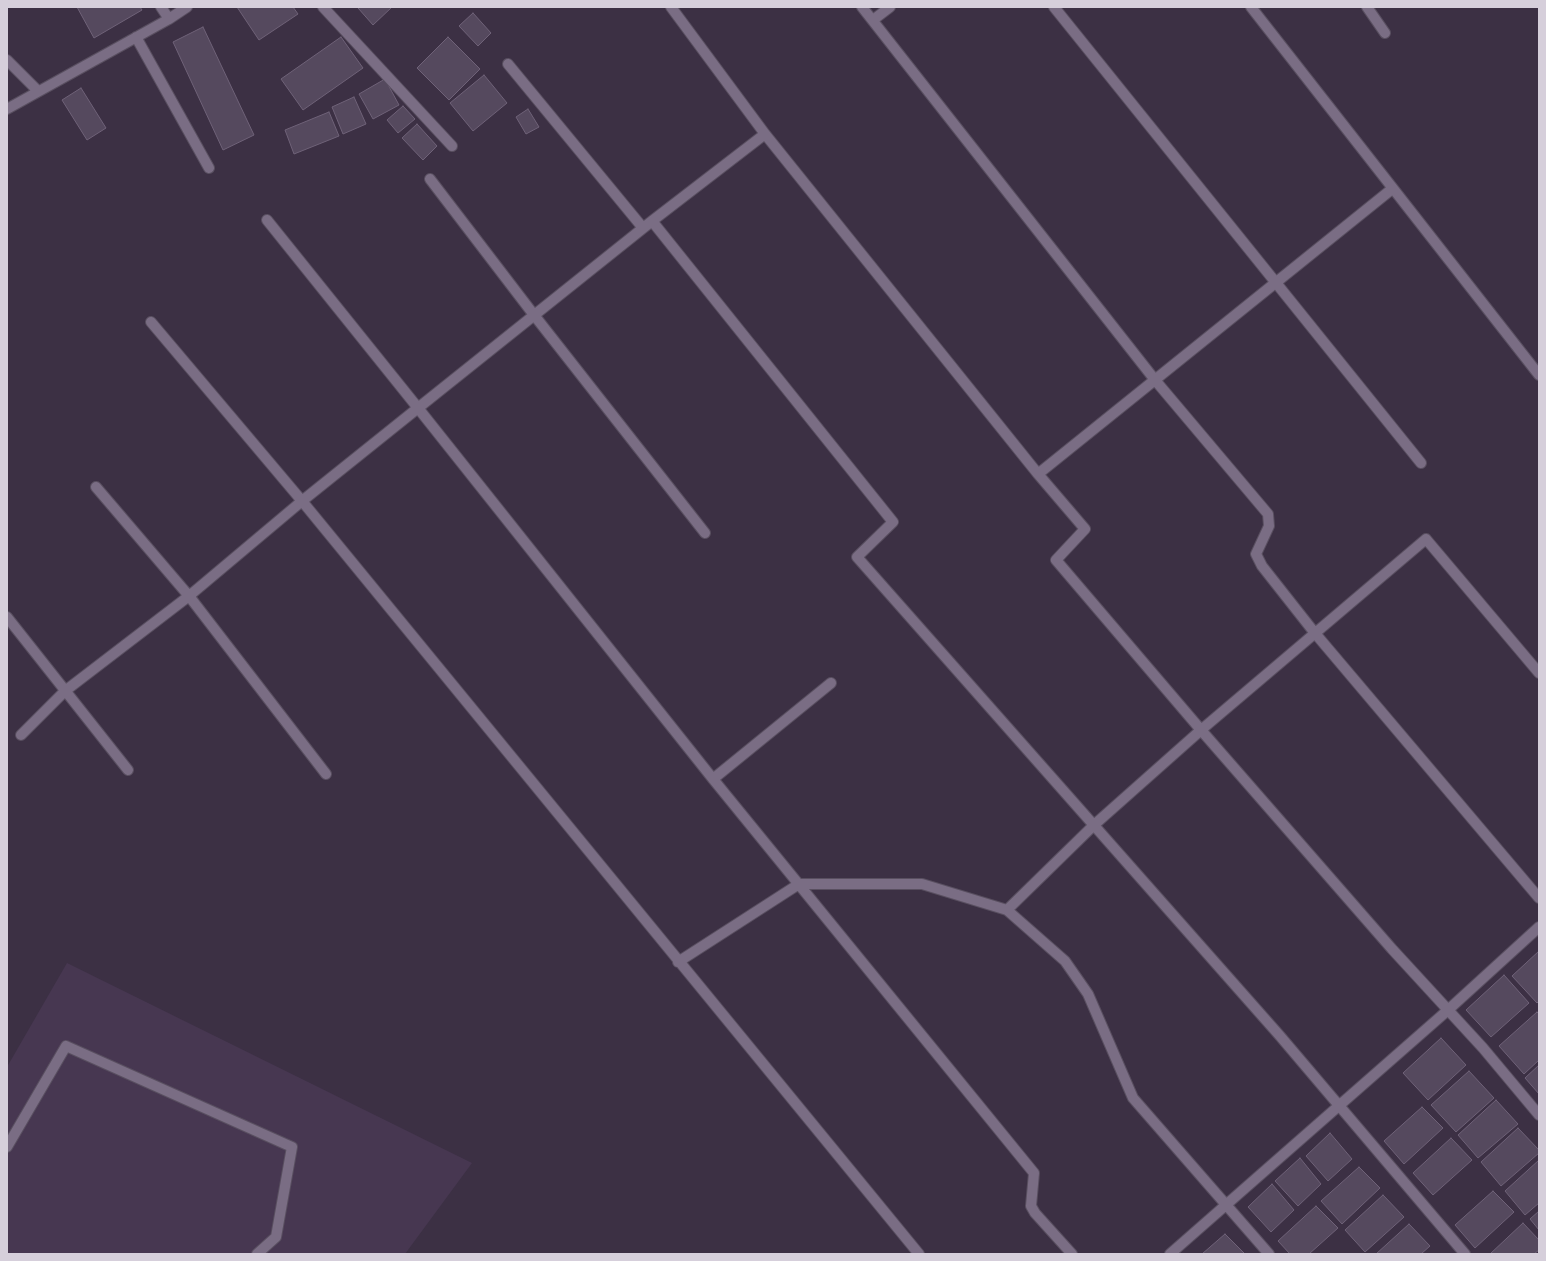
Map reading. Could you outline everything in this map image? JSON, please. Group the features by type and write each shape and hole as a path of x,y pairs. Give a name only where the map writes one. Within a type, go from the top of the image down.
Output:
{"street":[{"path":"161,7 169,19"},
{"path":"7,109 169,19 187,7"},
{"path":"323,7 452,146"},
{"path":"671,7 765,134 1038,474 1085,529 1056,560 1201,730 1392,949 1483,1048 1539,1115"},
{"path":"862,7 1155,380 1268,514 1269,526 1256,554 1262,566 1314,632 1539,898"},
{"path":"873,20 890,7"},
{"path":"1054,7 1421,464"},
{"path":"1251,7 1539,375"},
{"path":"1367,7 1385,33"},
{"path":"136,37 209,168"},
{"path":"7,60 38,91"},
{"path":"508,64 643,228"},
{"path":"21,735 65,692 189,596 302,501 643,228 765,134"},
{"path":"430,179 534,315 706,533"},
{"path":"1038,474 1392,189"},
{"path":"267,220 713,779 1034,1173 1031,1206 1035,1213 1072,1254"},
{"path":"652,221 893,522 857,556 1280,1036 1465,1254"},
{"path":"151,322 302,501 678,962 919,1254"},
{"path":"96,487 189,596 326,774"},
{"path":"1007,910 1094,825 1201,730 1314,632 1426,539 1539,673"},
{"path":"7,617 128,770"},
{"path":"713,779 831,683"},
{"path":"678,962 799,884 922,884 1007,910 1065,961 1088,994 1133,1098 1269,1254"},
{"path":"1170,1254 1448,1010 1539,927"},
{"path":"7,1147 66,1046 292,1147 276,1236 258,1254"}],"shaded area":[{"path":"67,963 472,1163 405,1254 7,1254 7,1067"}],"building":[{"path":"77,7 140,7 142,10 94,38"},
{"path":"237,7 293,7 298,14 259,40"},
{"path":"392,7 373,25 358,8"},
{"path":"473,13 491,33 478,46 459,26"},
{"path":"203,27 254,135 223,150 173,42"},
{"path":"341,37 363,68 303,110 281,79"},
{"path":"448,37 480,69 449,100 417,68"},
{"path":"484,75 507,103 473,131 450,103"},
{"path":"385,79 399,105 373,119 359,94"},
{"path":"81,88 106,128 87,140 62,100"},
{"path":"354,97 366,124 343,134 332,107"},
{"path":"403,106 415,119 398,133 387,120"},
{"path":"528,109 539,127 526,134 516,117"},
{"path":"329,112 339,136 294,154 285,130"},
{"path":"417,124 437,146 423,160 402,138"},
{"path":"1539,951 1539,1001 1537,1003 1512,976"},
{"path":"1504,975 1529,1003 1491,1037 1466,1010"},
{"path":"1537,1012 1539,1014 1539,1060 1524,1074 1499,1046"},
{"path":"1441,1038 1466,1065 1428,1100 1403,1073"},
{"path":"1539,1065 1539,1094 1525,1078"},
{"path":"1469,1071 1494,1098 1456,1132 1431,1105"},
{"path":"1496,1100 1518,1124 1478,1158 1458,1135"},
{"path":"1422,1107 1443,1128 1404,1164 1384,1141"},
{"path":"1518,1128 1539,1150 1539,1153 1501,1186 1481,1162"},
{"path":"1330,1133 1352,1159 1328,1181 1306,1156"},
{"path":"1451,1138 1472,1160 1433,1195 1413,1173"},
{"path":"1300,1158 1321,1184 1298,1206 1275,1181"},
{"path":"1539,1160 1539,1203 1525,1215 1505,1191"},
{"path":"1359,1167 1380,1188 1342,1224 1321,1201"},
{"path":"1272,1184 1294,1210 1271,1232 1248,1207"},
{"path":"1493,1191 1514,1212 1475,1248 1455,1225"},
{"path":"1383,1195 1404,1217 1365,1252 1345,1230"},
{"path":"1316,1206 1338,1228 1309,1254 1290,1254 1278,1241"},
{"path":"1539,1211 1539,1230 1530,1219"},
{"path":"1523,1223 1539,1240 1539,1250 1534,1254 1490,1254"},
{"path":"1409,1224 1430,1246 1421,1254 1376,1254"},
{"path":"1225,1234 1245,1254 1202,1254"}]}
